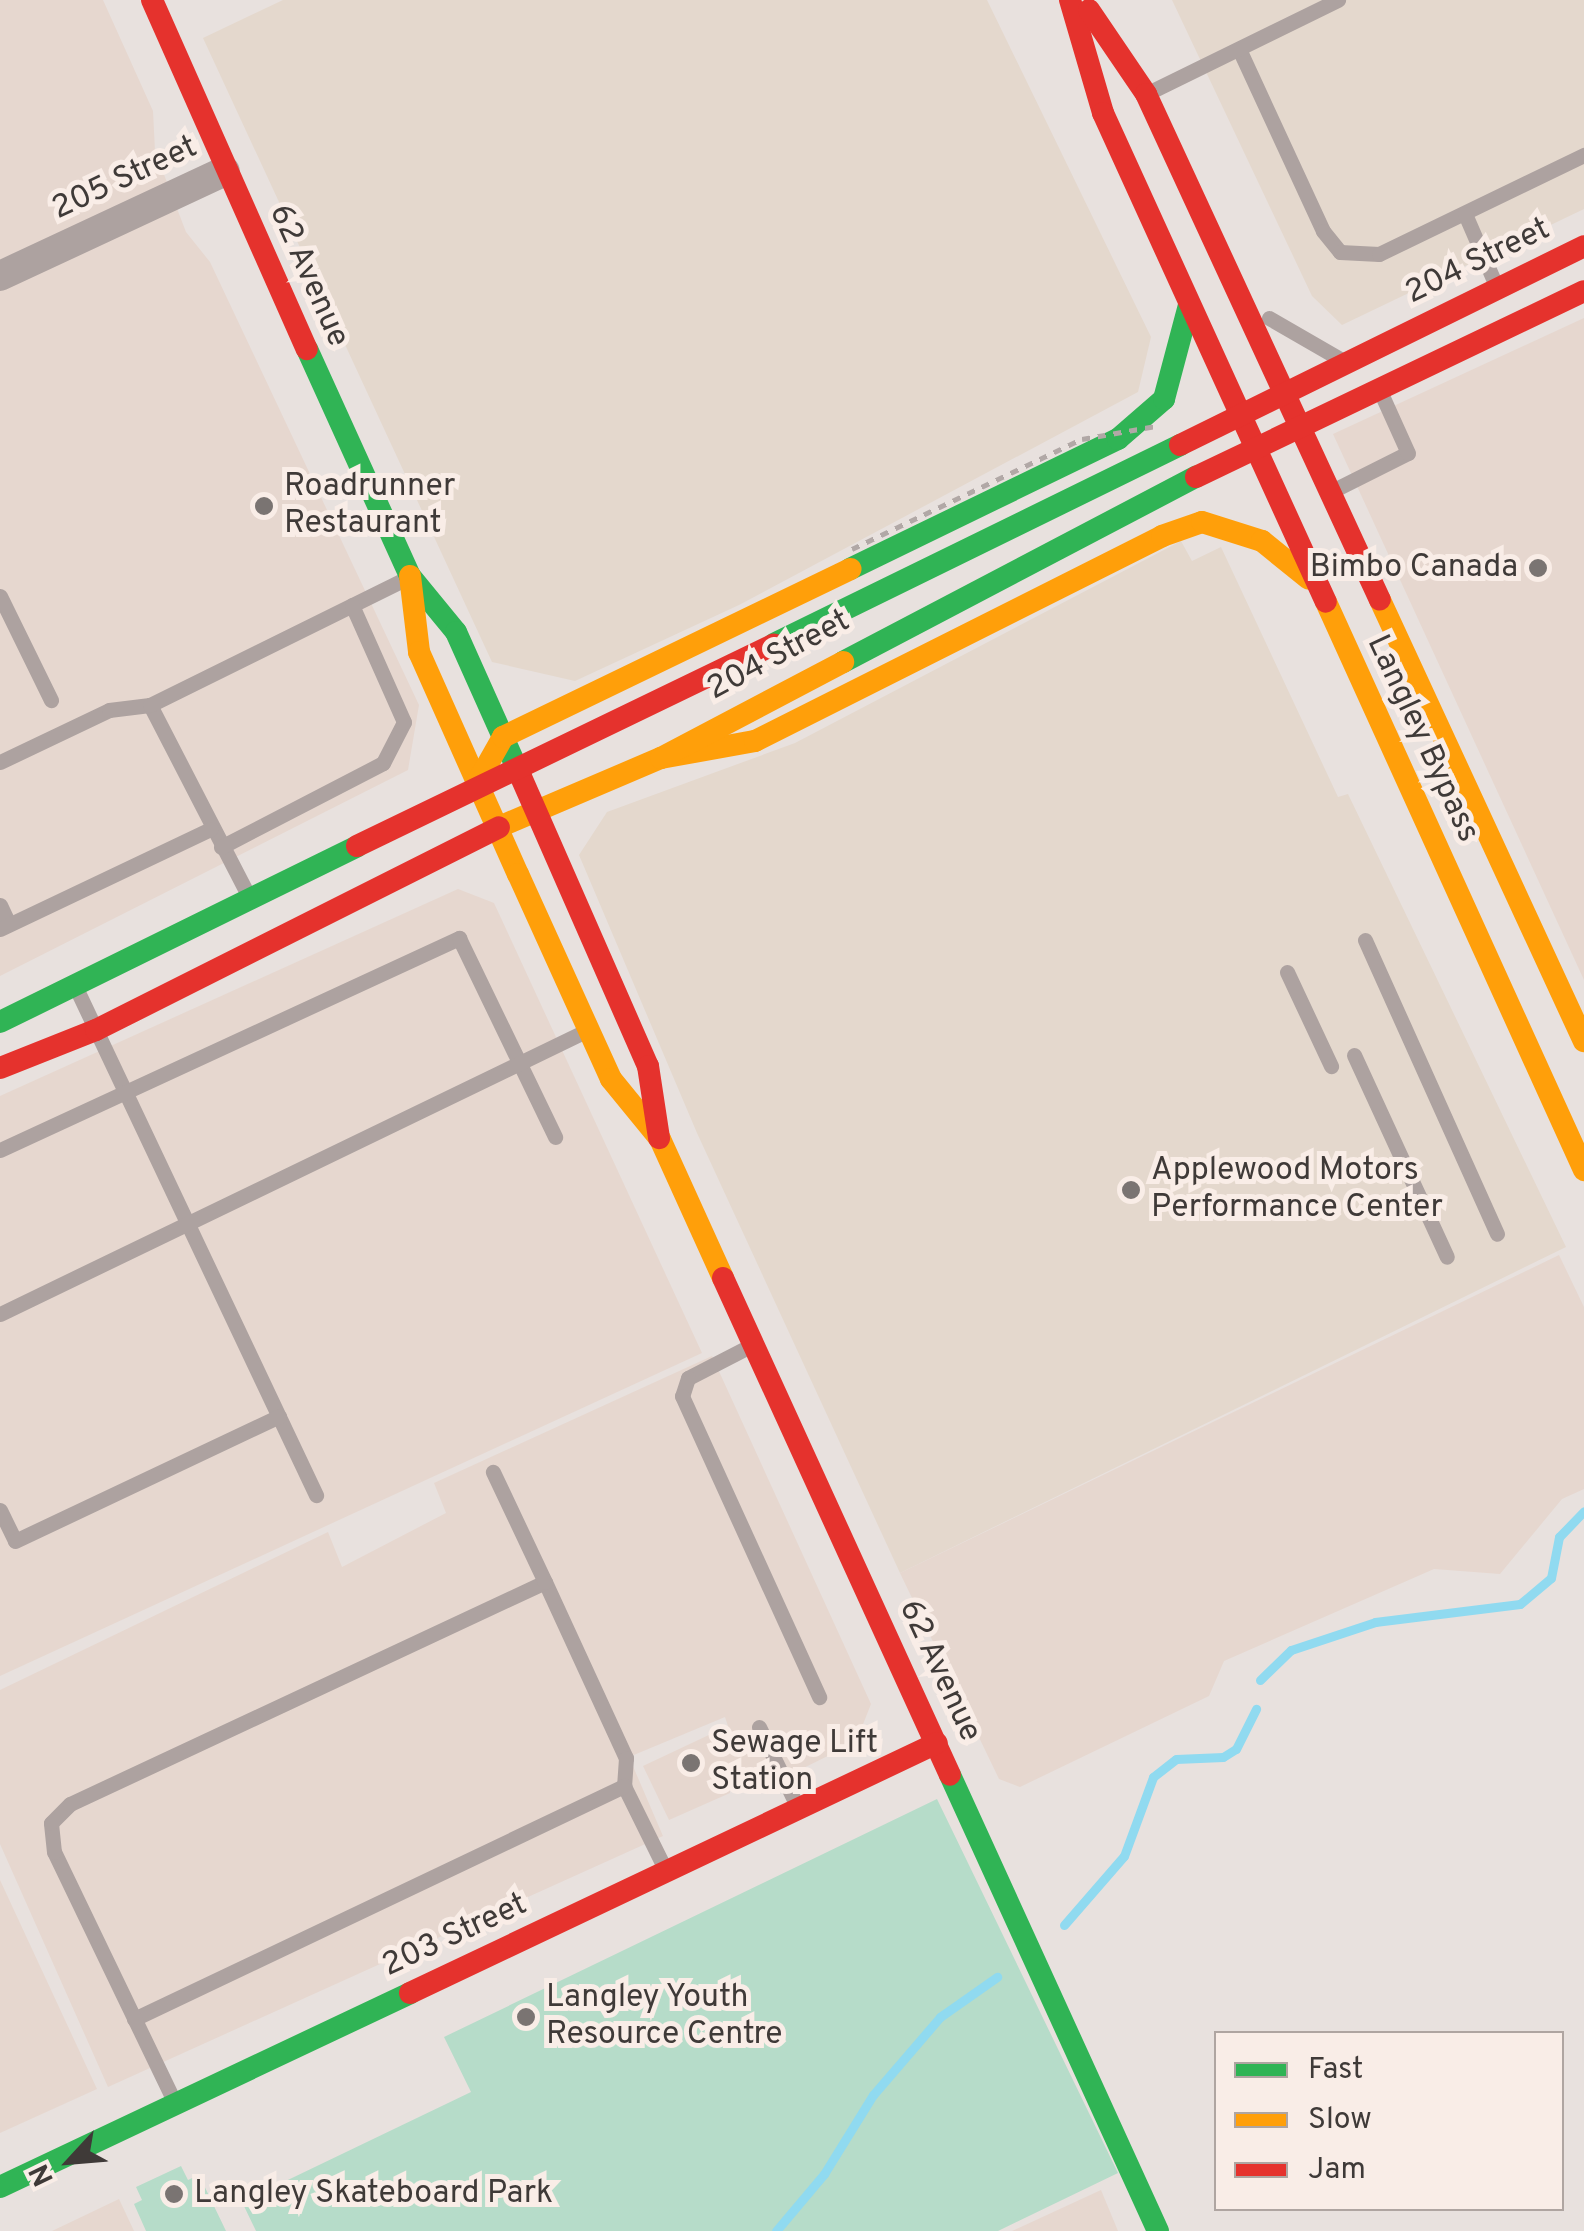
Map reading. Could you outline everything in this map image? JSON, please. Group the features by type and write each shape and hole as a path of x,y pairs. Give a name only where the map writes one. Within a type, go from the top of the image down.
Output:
{"main road":[{"name":"62 Avenue","path":"152,0 410,576 456,632 504,737 648,1066 660,1139"},
{"name":"Langley Bypass","path":"1070,0 1102,113 1584,1170"},
{"name":"Langley Bypass","path":"1082,0 1146,94 1566,985 1584,1041"},
{"name":"204 Street","path":"0,1022 77,990 477,783 517,770 1584,246"},
{"name":"204 Street","path":"0,1068 96,1030 498,830 660,758 1196,476 1584,291"},
{"path":"477,783 504,737 1118,439 1164,399 1189,305"},
{"path":"660,758 755,742 1162,536 1202,522 1230,526 1262,541 1314,583"},
{"name":"62 Avenue","path":"410,576 419,652 588,1030 611,1079 660,1139 1158,2231"},
{"name":"203 Street","path":"0,2186 937,1744"}],"street":[{"name":"205 Street","path":"0,276 225,170"}],"lane":[{"path":"1146,94 1338,0"},
{"path":"1238,49 1322,232 1340,252 1379,254 1584,155"},
{"path":"1372,374 1506,310 1465,214"},
{"path":"1246,302 1304,342 1372,374 1408,454 1332,490"},
{"path":"0,762 109,710 150,705 410,576"},
{"path":"0,596 51,700"},
{"path":"221,847 383,763 404,722 352,605"},
{"path":"150,705 251,902"},
{"path":"0,905 5,927 211,829"},
{"path":"0,1150 123,1088 459,938 555,1137"},
{"path":"1365,940 1497,1234"},
{"path":"1288,972 1331,1066"},
{"path":"77,990 316,1495"},
{"path":"0,1314 186,1220 588,1030"},
{"path":"1354,1055 1447,1258"},
{"path":"754,1344 688,1378 682,1396 819,1697"},
{"path":"0,1510 15,1542 279,1416"},
{"path":"493,1472 626,1758 624,1786 667,1872"},
{"path":"175,2104 54,1852 51,1824 70,1804 545,1582"},
{"path":"760,1727 799,1810"},
{"path":"134,2019 624,1786"}],"shaded area":[{"path":"0,0 103,0 153,111 155,151 186,232 210,262 419,705 408,770 0,976"},
{"path":"283,0 987,0 1151,337 1138,392 739,605 575,681 492,662 203,38"},
{"path":"1172,0 1584,0 1584,209 1342,325 1312,296"},
{"path":"1584,318 1584,980 1333,434"},
{"name":"Applewood Motors Performance Center","path":"1181,541 1192,561 1221,547 1338,797 1348,794 1566,1247 900,1573 697,1133 579,855 607,812 795,743"},
{"path":"458,889 494,903 702,1353 0,1676 0,1096"},
{"path":"1559,1255 1584,1307 1584,1489 1562,1499 1500,1574 1434,1569 1224,1661 1209,1696 1020,1787 999,1779 900,1573"},
{"path":"712,1356 871,1704 856,1742 755,1792 746,1771 730,1779 730,1793 669,1820 643,1766 728,1726 725,1717 629,1757 663,1836 108,2087 0,1844 0,1690 328,1532 342,1567 446,1513 434,1483"},
{"path":"0,1880 97,2089 0,2133"},
{"path":"1101,2190 1118,2231 1012,2231"},
{"path":"119,2199 134,2231 52,2231"}],"green space":[{"path":"937,1799 1118,2173 998,2231 256,2231 242,2202 471,2092 444,2037"},
{"name":"Langley Skateboard Park","path":"181,2166 188,2180 199,2175 226,2231 146,2231 134,2204 142,2200 136,2187"}],"waterway":[{"path":"1260,1680 1291,1650 1375,1622 1520,1604 1551,1578 1559,1537 1584,1511"},
{"path":"1064,1925 1124,1856 1153,1777 1176,1759 1223,1757 1236,1749 1256,1709"},
{"path":"776,2231 824,2174 873,2095 940,2017 997,1977"}],"traffic: fast":[{"path":"850,569 1118,439 1164,399 1189,305"},
{"path":"307,349 410,576 456,632 521,777"},
{"path":"774,644 1180,445"},
{"path":"843,662 1196,477"},
{"path":"0,1022 357,846"},
{"path":"950,1775 1158,2231"},
{"path":"0,2187 410,1993"}],"traffic: slow":[{"path":"661,758 755,741 1162,536 1202,522 1262,541 1309,579"},
{"path":"477,783 503,737 850,569"},
{"path":"410,576 419,652 611,1079 660,1139 723,1278"},
{"path":"1380,600 1584,1041"},
{"path":"1326,602 1584,1170"},
{"path":"499,827 661,758 843,662"}],"traffic: jam":[{"path":"152,0 307,349"},
{"path":"1070,0 1103,113 1326,602"},
{"path":"1089,10 1146,94 1380,600"},
{"path":"1180,445 1584,246"},
{"path":"1196,477 1584,291"},
{"path":"357,846 774,644"},
{"path":"521,777 648,1066 659,1138"},
{"path":"0,1068 96,1030 499,827"},
{"path":"723,1278 950,1775"},
{"path":"410,1993 937,1743"}],"place":[{"name":"Roadrunner Restaurant","path":"264,506"},
{"name":"Bimbo Canada","path":"1538,568"},
{"name":"Applewood Motors Performance Center","path":"1131,1190"},
{"name":"Sewage Lift Station","path":"691,1763"},
{"name":"Langley Youth Resource Centre","path":"526,2017"},
{"name":"Langley Skateboard Park","path":"174,2194"}]}
